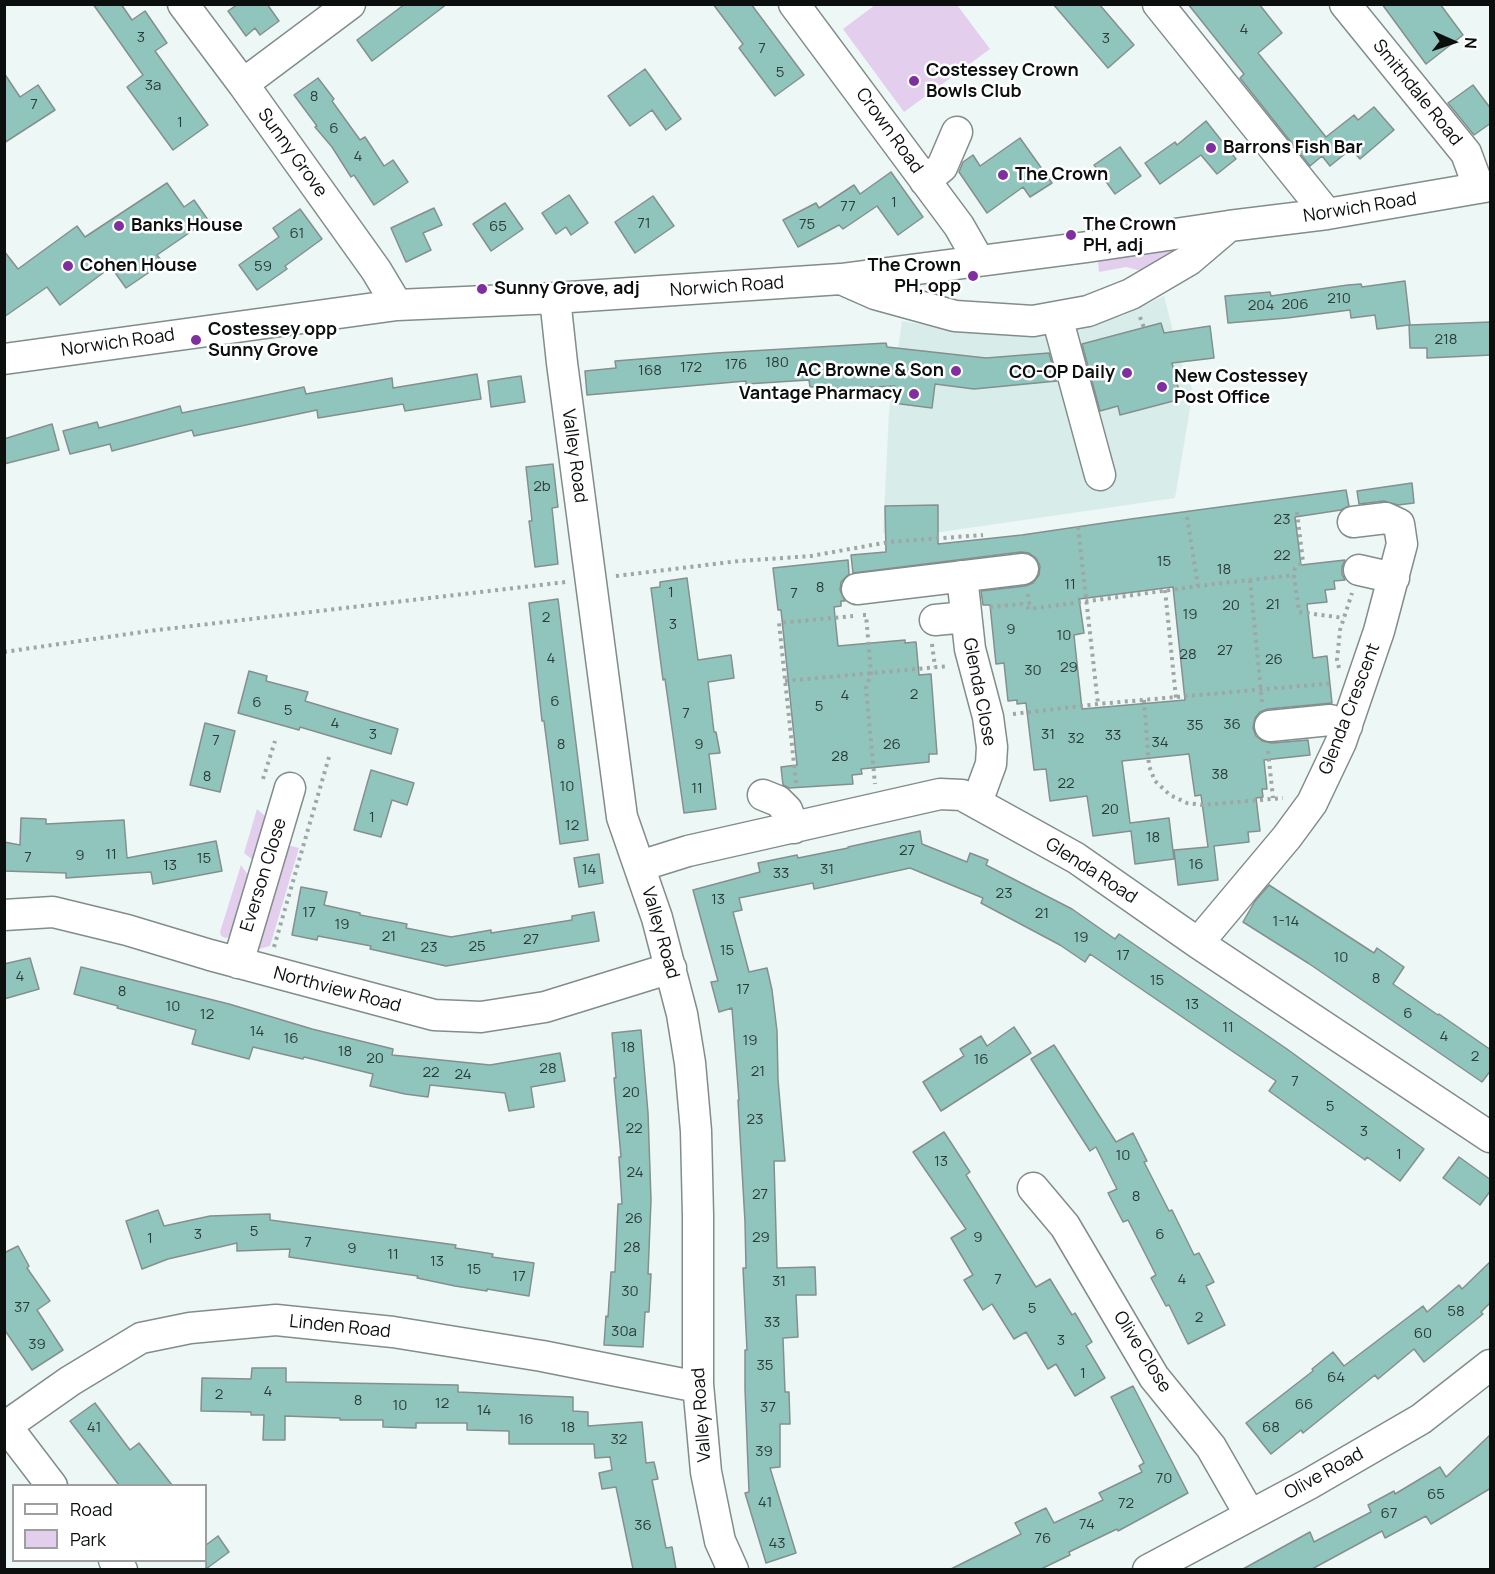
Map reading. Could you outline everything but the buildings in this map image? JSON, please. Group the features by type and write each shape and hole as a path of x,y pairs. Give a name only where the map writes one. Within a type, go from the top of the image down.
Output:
{"street":[{"name":"Sunny Grove","path":"183,4 376,270 397,305"},
{"path":"243,84 350,4"},
{"name":"Crown Road","path":"794,4 959,226 979,261"},
{"path":"1158,4 1327,214"},
{"name":"Smithdale Road","path":"1345,4 1466,153 1485,187"},
{"path":"925,181 942,167 957,132"},
{"name":"Norwich Road","path":"4,359 397,305 555,298 841,279 1327,214 1485,187"},
{"name":"Norwich Road","path":"841,279 875,294 956,316 1023,321 1057,317 1088,312 1131,294 1189,260 1229,226"},
{"name":"Valley Road","path":"555,298 622,817 657,918 682,1014 696,1131 698,1384 706,1472 720,1541 733,1569"},
{"path":"1057,317 1100,475"},
{"name":"Glenda Crescent","path":"1198,943 1287,837 1312,803 1347,726 1352,685 1394,578 1402,544 1399,524 1393,521 1386,518 1353,522"},
{"path":"857,589 964,598 1023,569"},
{"path":"1359,570 1394,578"},
{"name":"Glenda Close","path":"935,620 964,598"},
{"name":"Glenda Close","path":"964,598 968,642 988,717 992,747 991,764 977,802"},
{"path":"1267,727 1330,720 1347,726"},
{"name":"Everson Close","path":"238,963 290,788"},
{"name":"Glenda Road","path":"640,866 688,851 940,794 962,795 1076,858 1198,943 1491,1137"},
{"path":"764,795 778,801 798,826"},
{"name":"Northview Road","path":"4,915 53,912 127,930 238,963 434,1015 481,1017 545,1007 671,968"},
{"name":"Olive Close","path":"1033,1188 1065,1226 1154,1377 1211,1447 1250,1515"},
{"name":"Linden Road","path":"5,1425 70,1381 141,1338 190,1328 276,1320 393,1332 542,1356 688,1385 698,1384"},
{"name":"Olive Road","path":"1148,1569 1309,1484 1421,1419 1491,1365"},
{"path":"5,1425 51,1484"}],"path":[{"path":"1297,512 1303,537 1303,562 1295,568 1294,575 1299,612 1344,618"},
{"path":"1187,517 1198,586"},
{"path":"1078,527 1098,704"},
{"path":"4,652 150,632 739,561 811,556 889,542 983,535"},
{"path":"988,717 1098,704 1261,690 1352,685 1337,660 1340,630 1359,570"},
{"path":"964,598 1022,604 1030,609 1294,575"},
{"path":"1250,580 1273,798"},
{"path":"1165,590 1176,698"},
{"path":"798,826 779,623 866,615 871,673 866,688 877,808"},
{"path":"785,681 974,664"},
{"path":"1144,700 1149,766 1155,781 1170,795 1188,803 1203,805 1301,797 1312,803"},
{"path":"267,971 329,757"}],"shaded area":[{"path":"1164,296 1181,362 1193,391 1175,498 941,532 883,533 889,413 902,321 961,331 1013,335 1070,330 1122,316"}],"green space":[{"name":"Costessey Crown Bowls Club","path":"875,5 957,5 990,49 904,112 843,29"},
{"path":"1187,244 1142,271 1126,267 1099,272 1098,261"},
{"path":"257,809 271,821 258,864 244,853"},
{"path":"283,844 299,848 270,946 259,949 256,941"},
{"path":"241,865 253,882 233,935 226,938 221,936 220,932"}],"place":[{"name":"Costessey Crown Bowls Club","path":"914,81"},
{"name":"Barrons Fish Bar","path":"1211,148"},
{"name":"The Crown","path":"1003,175"},
{"name":"Banks House","path":"119,226"},
{"name":"The Crown PH, adj","path":"1071,235"},
{"name":"Cohen House","path":"68,266"},
{"name":"The Crown PH, opp","path":"973,276"},
{"name":"Sunny Grove, adj","path":"482,289"},
{"name":"Costessey opp Sunny Grove","path":"196,340"},
{"name":"AC Browne & Son","path":"956,371"},
{"name":"CO-OP Daily","path":"1127,373"},
{"name":"New Costessey Post Office","path":"1162,387"},
{"name":"Vantage Pharmacy","path":"914,394"}]}
